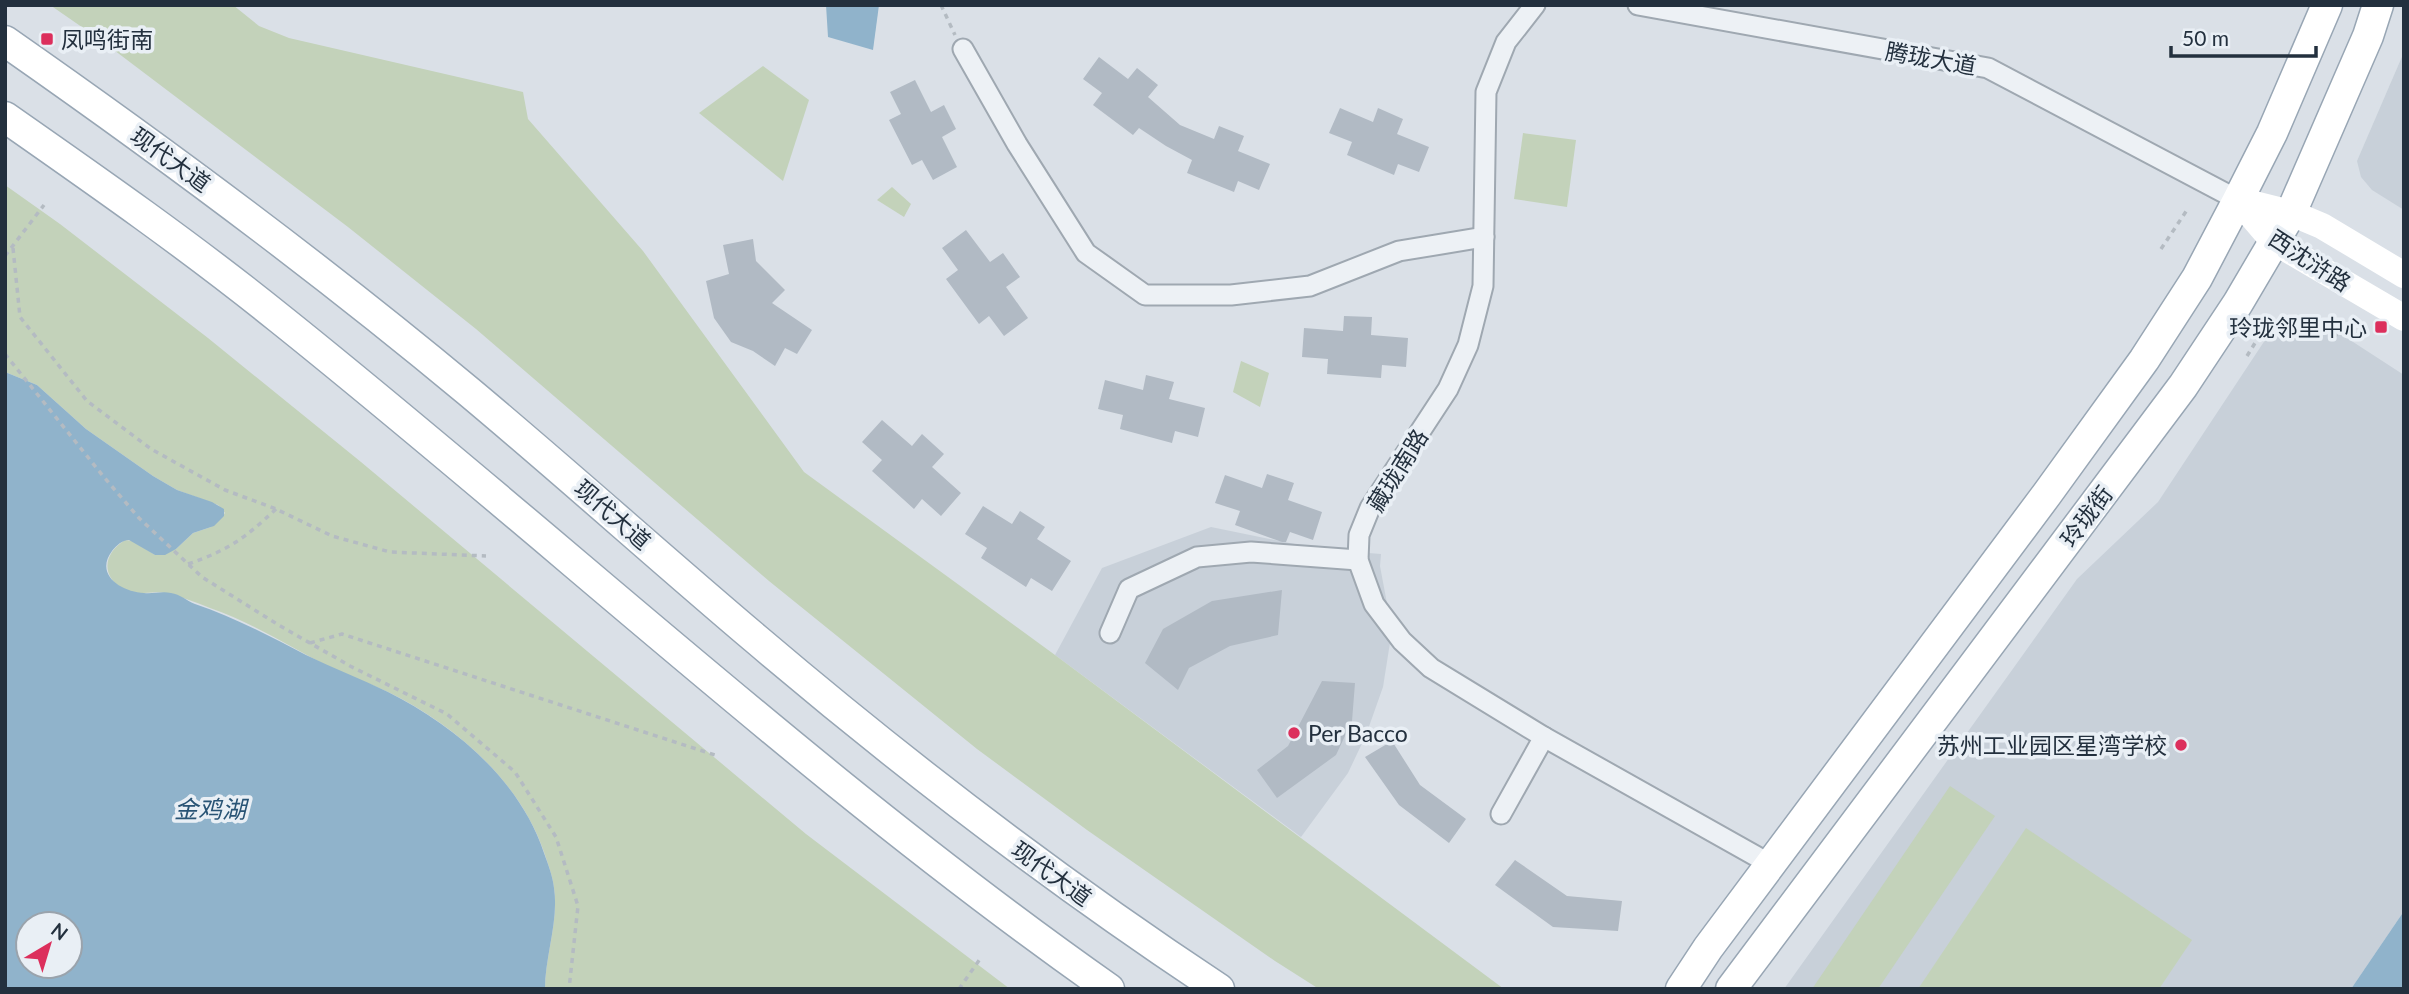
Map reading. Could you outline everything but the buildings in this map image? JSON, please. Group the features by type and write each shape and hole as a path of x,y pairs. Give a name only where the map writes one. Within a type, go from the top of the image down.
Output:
{"main road":[{"name":"玲珑街","path":"1681,989 1770,864 2144,360 2197,278 2238,200 2272,133 2327,5"},
{"name":"玲珑街","path":"1731,989 2183,386 2238,303 2291,213 2368,36 2378,5"},
{"name":"现代大道","path":"5,41 154,146 303,257 466,389 756,640 936,786 1029,857 1219,989"},
{"path":"5,117 117,195 276,315 424,436 715,684 896,831 1054,951 1109,989"},
{"name":"西沈浒路","path":"2238,200 2291,213 2322,226 2404,275"},
{"name":"西沈浒路","path":"2238,200 2273,241 2404,318"}],"street":[{"name":"藏珑南路","path":"1535,5 1506,42 1486,92 1483,286 1468,345 1448,389 1370,508 1359,535 1358,560 1374,604 1402,642 1431,668 1544,737 1770,864"},
{"name":"腾珑大道","path":"1638,5 1988,68 2238,200"},
{"path":"962,49 1017,144 1086,253 1146,295 1231,295 1310,286 1399,251 1484,237"},
{"path":"1110,633 1129,589 1197,557 1251,552 1358,560"},
{"path":"1501,814 1544,737"}],"path":[{"path":"941,5 962,49"},
{"path":"5,256 44,205"},
{"path":"2161,249 2187,210"},
{"path":"13,248 20,317 87,401 151,449 225,490 276,509 332,536 390,552 486,556"},
{"path":"2247,356 2270,317"},
{"path":"2308,317 2338,335"},
{"path":"5,354 139,518 202,577 349,666 447,714 515,772 556,837 578,906 569,989"},
{"path":"187,564 214,555 246,537 276,509"},
{"path":"310,643 342,634 718,756"},
{"path":"959,989 980,959"}],"shaded area":[{"path":"2404,52 2404,210 2372,190 2361,177 2357,161"},
{"name":"苏州工业园区星湾学校","path":"2275,325 2330,327 2404,375 2404,911 2351,989 1784,989 2077,579 2158,502"},
{"path":"1211,527 1319,549 1381,554 1380,566 1392,630 1383,687 1366,735 1348,773 1301,837 1055,655 1102,568"}],"green space":[{"path":"50,5 233,5 259,26 289,38 523,92 528,119 643,251 804,472 1504,989 1319,989 1275,961 1087,830 977,749 769,581 476,329 348,227 102,41"},
{"path":"763,66 809,100 783,181 699,113"},
{"path":"1523,133 1576,140 1567,207 1514,199"},
{"path":"5,185 208,338 361,462 806,834 1010,989 545,989 555,913 551,875 533,826 519,802 482,757 437,721 381,689 329,667 225,614 160,592 128,591 111,577 108,571 109,558 125,540 133,541 155,555 176,549 193,533 211,527 225,513 218,505 177,490 153,476 86,429 37,385 5,372"},
{"path":"892,187 911,204 904,217 877,200"},
{"path":"1241,361 1269,373 1260,407 1233,392"},
{"path":"1950,786 1995,816 1878,989 1812,989"},
{"path":"2026,828 2192,940 2159,989 1918,989"}],"water":[{"path":"826,5 879,5 873,50 828,37"},
{"name":"金鸡湖","path":"5,372 37,385 86,429 153,476 177,490 224,509 224,516 214,526 193,533 165,555 155,555 129,540 120,543 112,551 106,568 108,575 119,586 136,592 168,592 177,595 388,692 413,705 460,738 501,779 533,826 553,879 555,900 545,989 5,989"},
{"path":"2404,911 2404,989 2351,989"}],"place":[{"name":"凤鸣街南","path":"47,39"},
{"name":"玲珑邻里中心","path":"2381,327"},
{"name":"Per Bacco","path":"1294,733"},
{"name":"苏州工业园区星湾学校","path":"2181,745"}]}
